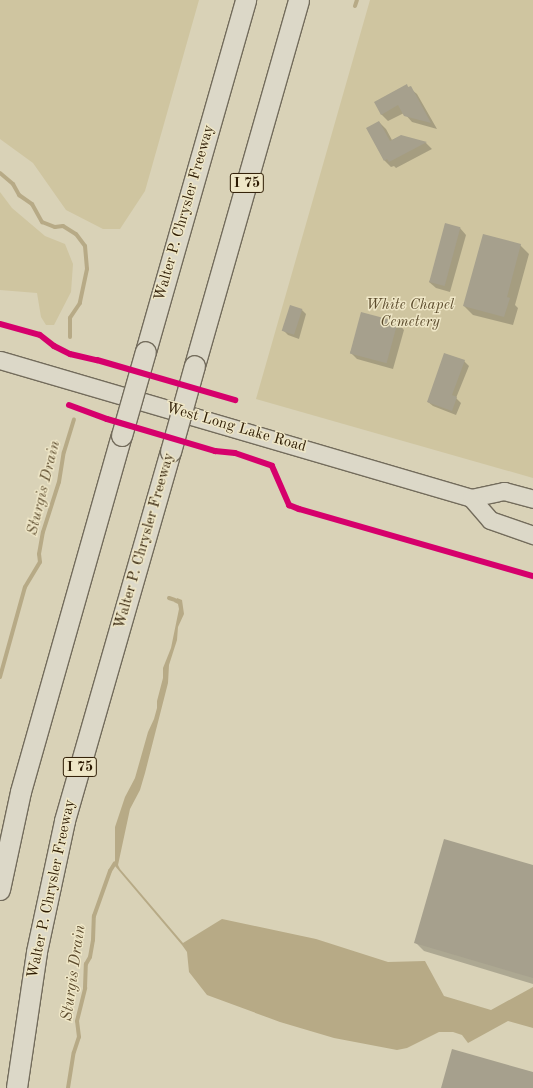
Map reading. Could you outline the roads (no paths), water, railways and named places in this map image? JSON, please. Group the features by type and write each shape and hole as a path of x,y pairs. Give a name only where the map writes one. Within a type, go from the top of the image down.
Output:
{"highway":[{"name":"Walter P. Chrysler Freeway","path":"0,890 20,792 246,0"},
{"name":"Walter P. Chrysler Freeway","path":"17,1088 37,952 65,820 299,0"}],"main road":[{"name":"West Long Lake Road","path":"0,360 234,427 471,498 504,491 533,499"},
{"path":"471,498 490,520 533,535"}],"waterway":[{"path":"355,6 357,0"},
{"name":"Sturgis Drain","path":"0,173 13,184 19,195 32,204 42,222 55,227 63,226 76,234 85,246 87,269 80,303 70,318 70,337"},
{"name":"Sturgis Drain","path":"0,677 25,587 40,562 39,554 43,532 59,482 64,452 74,420"},
{"name":"Sturgis Drain","path":"169,598 175,600"},
{"name":"Sturgis Drain","path":"68,1088 74,1052 79,1037 77,1021 85,988 86,964 90,957 93,940 94,916 110,871 115,863"}],"park label":[{"name":"White Chapel Cemetery","path":"410,314"}]}
